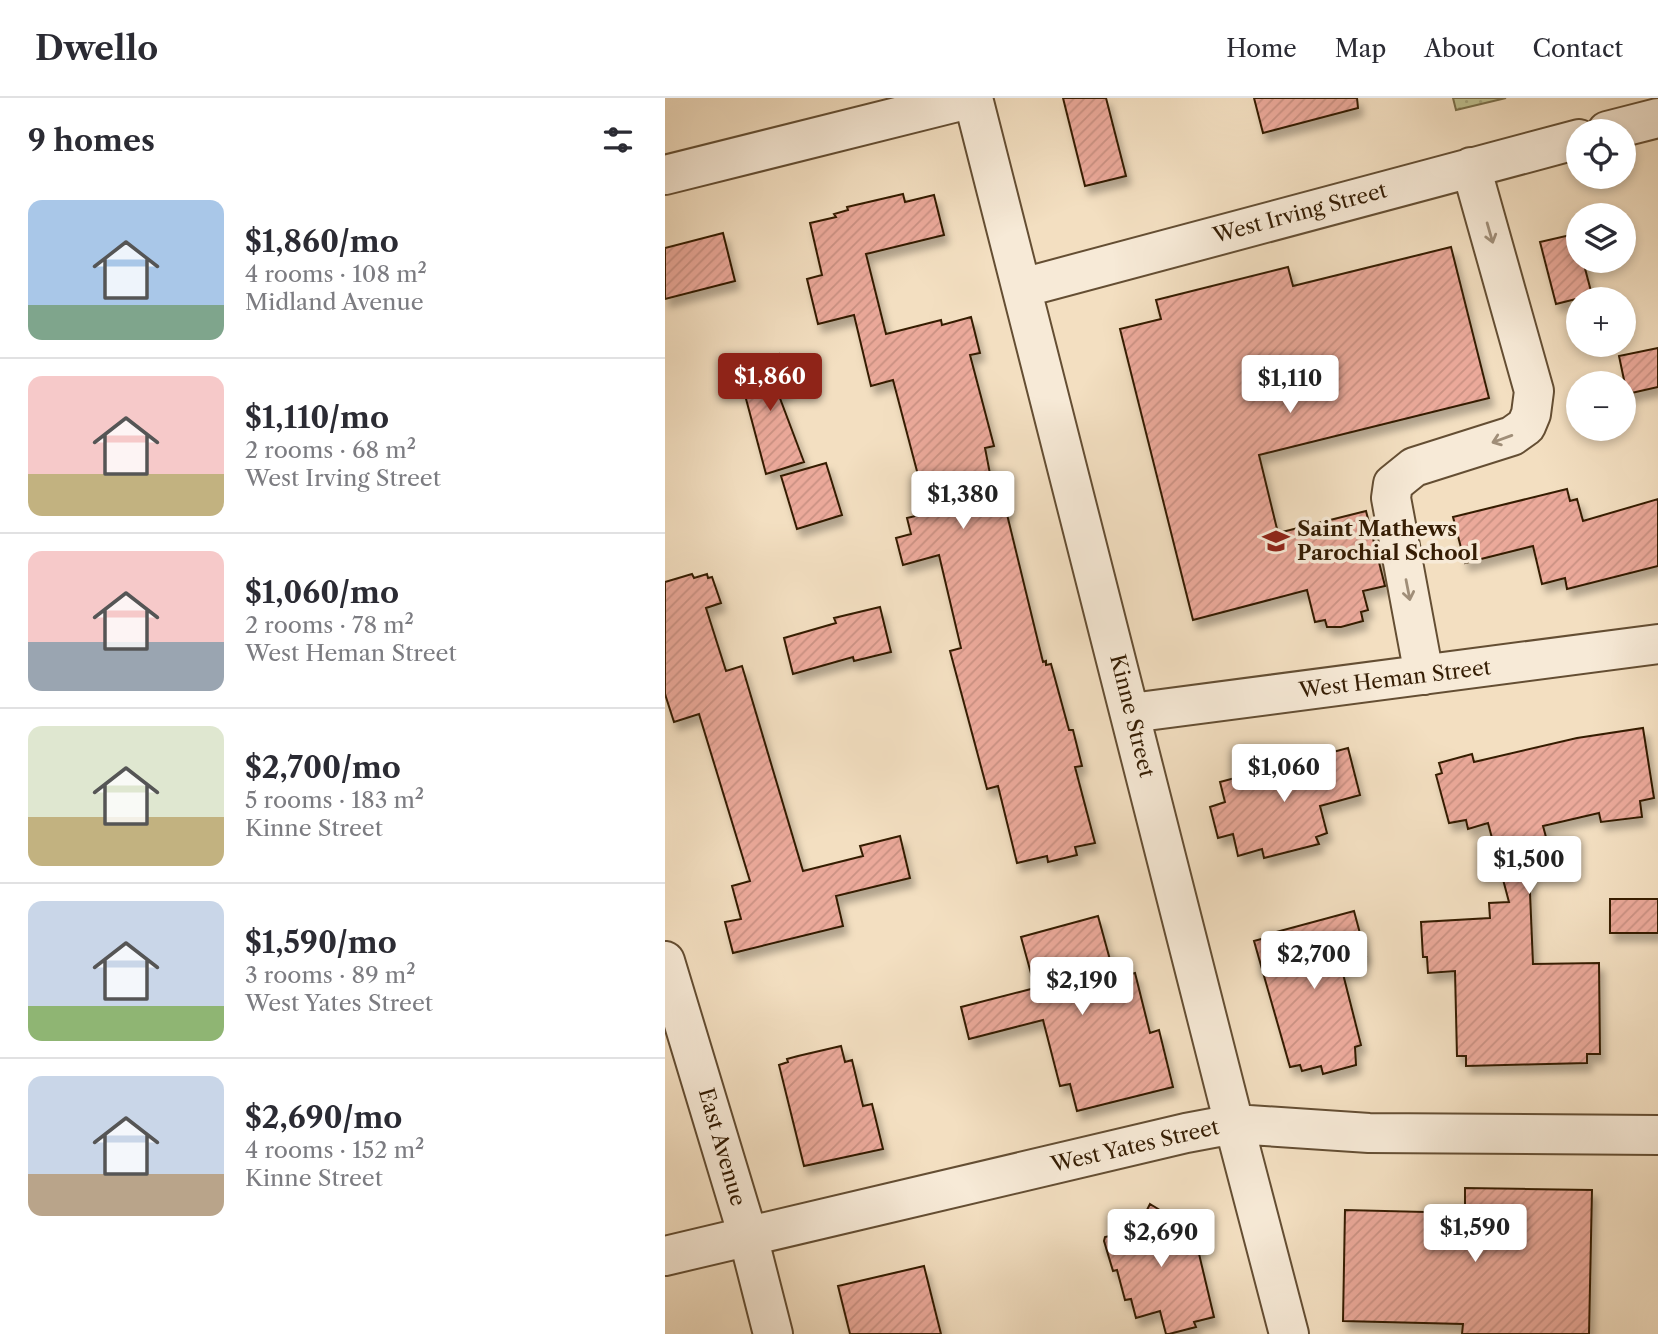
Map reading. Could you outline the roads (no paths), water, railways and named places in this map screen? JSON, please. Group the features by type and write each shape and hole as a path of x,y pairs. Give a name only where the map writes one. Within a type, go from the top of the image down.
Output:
{"street":[{"path":"665,175 973,98"},
{"name":"Kinne Street","path":"973,98 1289,1334"},
{"path":"1636,124 1658,118"},
{"name":"West Irving Street","path":"1022,288 1566,142"},
{"path":"1424,675 1391,498 1393,484 1414,467 1512,436 1526,426 1531,414 1534,391 1471,167"},
{"name":"West Heman Street","path":"1131,713 1658,644"},
{"name":"East Avenue","path":"665,961 748,1236 773,1334"},
{"name":"West Yates Street","path":"665,1256 1234,1124 1369,1133 1658,1135"}],"place":[{"name":"Saint Mathews Parochial School","path":"1276,541"}]}
